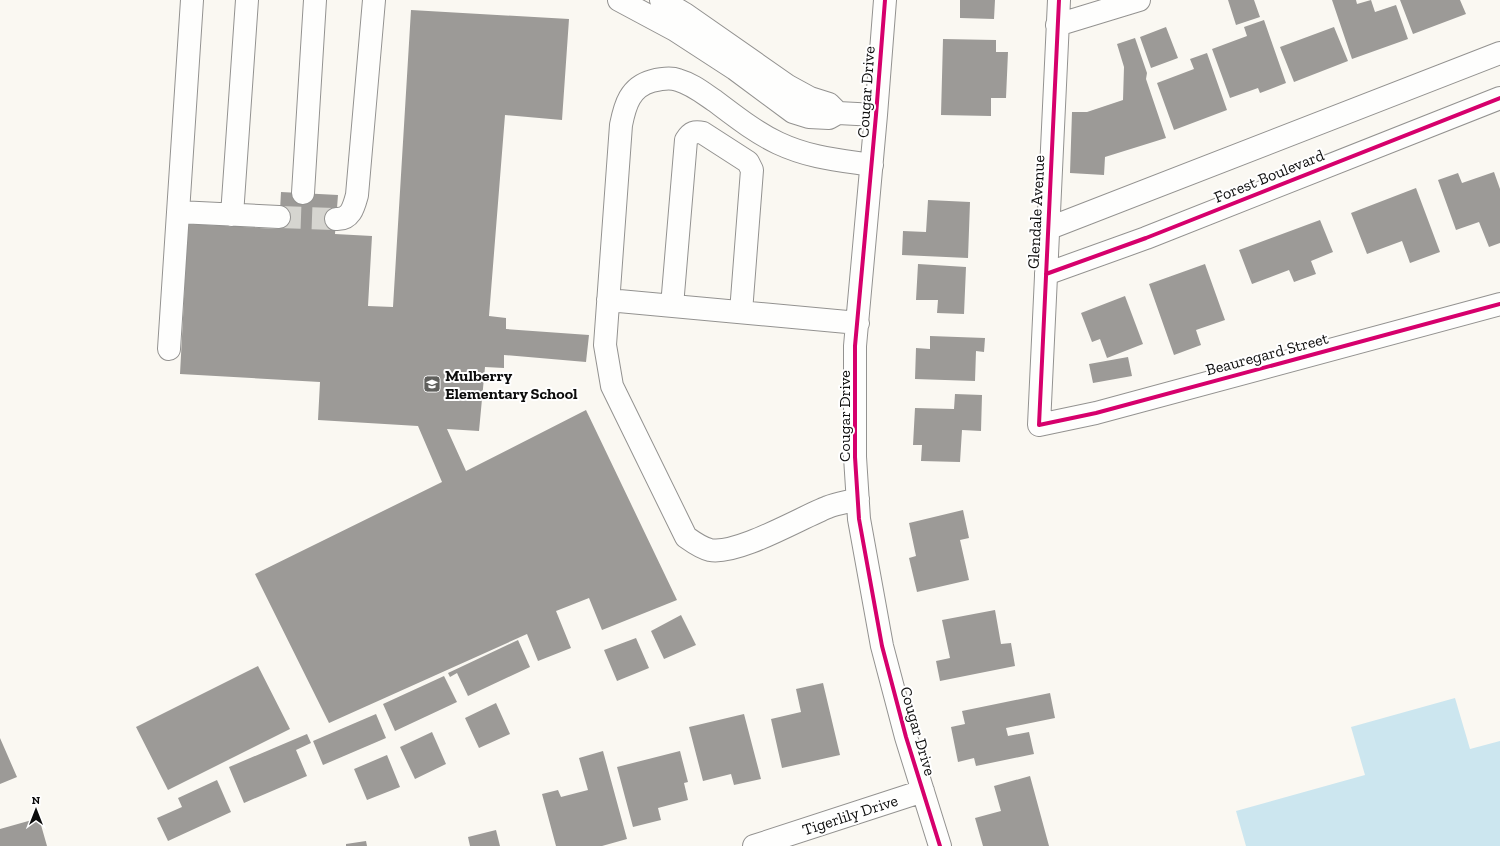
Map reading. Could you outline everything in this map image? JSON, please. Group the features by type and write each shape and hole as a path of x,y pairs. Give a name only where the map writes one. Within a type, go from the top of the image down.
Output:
{"street":[{"path":"169,349 192,0"},
{"path":"232,214 247,0"},
{"path":"303,194 315,0"},
{"path":"336,219 349,216 354,208 357,195 374,0"},
{"path":"619,0 675,30 735,69 794,112 809,117 829,118 838,113 876,116"},
{"path":"661,0 685,14 788,86 810,98 829,104 838,113"},
{"name":"Cougar Drive","path":"885,0 856,346 855,457 859,519 882,646 906,737 940,846"},
{"name":"Glendale Avenue","path":"1039,426 1047,229 1059,0"},
{"path":"1057,25 1139,0"},
{"name":"Forest Boulevard","path":"1047,229 1500,53"},
{"path":"858,499 830,506 740,547 724,550 710,550 696,545 686,537 612,386 605,345 621,125 625,106 629,97 638,87 648,82 661,79 678,79 694,86 752,128 776,142 798,152 872,165"},
{"name":"Forest Boulevard","path":"1046,274 1146,238 1500,98"},
{"path":"672,306 686,140 690,134 695,132 704,133 748,162 752,170 741,312"},
{"path":"178,212 279,217"},
{"path":"608,300 858,323"},
{"name":"Beauregard Street","path":"1039,426 1096,413 1500,304"},
{"name":"Tigerlily Drive","path":"754,846 923,791"}],"water":[{"path":"1455,698 1470,749 1500,741 1500,846 1246,846 1236,811 1365,775 1351,727"}],"building":[{"path":"960,0 995,0 994,19 960,18"},
{"path":"1228,0 1254,0 1260,17 1236,25"},
{"path":"1332,0 1356,0 1357,4 1371,0 1375,12 1396,5 1408,39 1352,59"},
{"path":"1400,0 1460,0 1466,14 1413,34"},
{"path":"411,10 569,19 562,120 505,115 489,316 506,318 506,329 589,335 586,362 504,355 504,368 485,367 479,431 447,429 466,471 586,410 677,600 602,630 589,598 556,611 571,648 538,661 527,634 329,723 255,574 442,482 418,426 318,420 320,382 180,374 188,224 279,229 281,192 338,195 335,234 372,236 368,306 393,307"},
{"path":"1264,20 1286,83 1260,93 1258,88 1230,98 1212,49 1247,36 1244,27"},
{"path":"1166,27 1178,58 1151,68 1140,37"},
{"path":"1334,27 1348,61 1294,82 1280,47"},
{"path":"1135,38 1147,73 1146,79 1166,138 1105,157 1104,175 1070,173 1072,112 1087,112 1123,100 1124,67 1117,44"},
{"path":"943,39 996,40 996,52 1008,52 1006,98 991,98 991,116 941,115"},
{"path":"1207,53 1227,110 1174,130 1157,83 1194,69 1190,59"},
{"path":"1494,172 1500,189 1500,243 1489,247 1479,222 1456,230 1438,180 1458,173 1462,183"},
{"path":"1416,188 1440,252 1410,263 1402,241 1367,254 1351,213"},
{"path":"928,200 970,202 968,258 902,255 903,231 926,232"},
{"path":"1320,220 1333,252 1311,261 1316,274 1294,282 1289,270 1252,284 1239,250"},
{"path":"918,264 966,267 964,314 937,313 938,300 916,300"},
{"path":"1205,264 1225,320 1196,330 1201,345 1174,355 1149,284"},
{"path":"1125,296 1143,344 1107,358 1100,339 1092,342 1081,313"},
{"path":"930,336 985,338 984,352 976,351 975,381 915,379 916,348 930,349"},
{"path":"1128,357 1132,376 1093,383 1089,364"},
{"path":"955,394 982,395 981,431 962,430 960,462 921,461 922,445 913,445 915,408 954,409"},
{"path":"963,510 969,538 960,540 969,580 917,592 909,558 916,556 909,523"},
{"path":"995,610 1001,644 1011,643 1015,666 940,681 936,661 950,658 942,620"},
{"path":"681,615 696,645 664,659 651,631"},
{"path":"636,638 649,668 617,681 604,650"},
{"path":"518,640 530,667 468,696 457,673 450,677 448,673"},
{"path":"258,666 290,729 168,790 136,727"},
{"path":"444,676 457,702 395,731 383,704"},
{"path":"823,683 840,755 782,768 771,719 801,712 796,689"},
{"path":"1050,693 1055,718 1006,728 1008,736 1029,732 1034,754 976,766 974,758 958,762 951,727 965,724 962,711"},
{"path":"496,703 510,734 479,748 465,718"},
{"path":"376,714 386,738 323,765 313,741"},
{"path":"744,714 761,779 734,785 731,774 703,781 689,727"},
{"path":"432,732 446,764 415,779 400,747"},
{"path":"307,734 311,743 296,750 307,776 244,803 229,767"},
{"path":"0,738 17,777 0,784"},
{"path":"603,751 627,839 602,846 556,846 542,794 558,790 561,797 588,790 579,758"},
{"path":"680,751 688,782 684,783 688,800 658,808 661,820 633,827 617,767"},
{"path":"387,755 400,787 367,800 354,769"},
{"path":"1030,776 1049,846 983,846 975,818 1001,811 994,786"},
{"path":"217,780 231,812 168,841 157,818 182,807 178,798"},
{"path":"39,818 47,846 0,846 0,829"},
{"path":"496,830 500,846 470,846 468,837"},
{"path":"366,841 367,846 346,846 346,844"}],"tunnel":[{"path":"279,217 336,219"}],"cycle path":[{"path":"885,0 855,346 855,457 859,519 882,646 906,737 940,846"},
{"path":"1059,0 1039,425 1096,413 1500,304"},
{"path":"1046,274 1146,238 1500,98"}],"place":[{"name":"Mulberry Elementary School","path":"432,384"}]}
